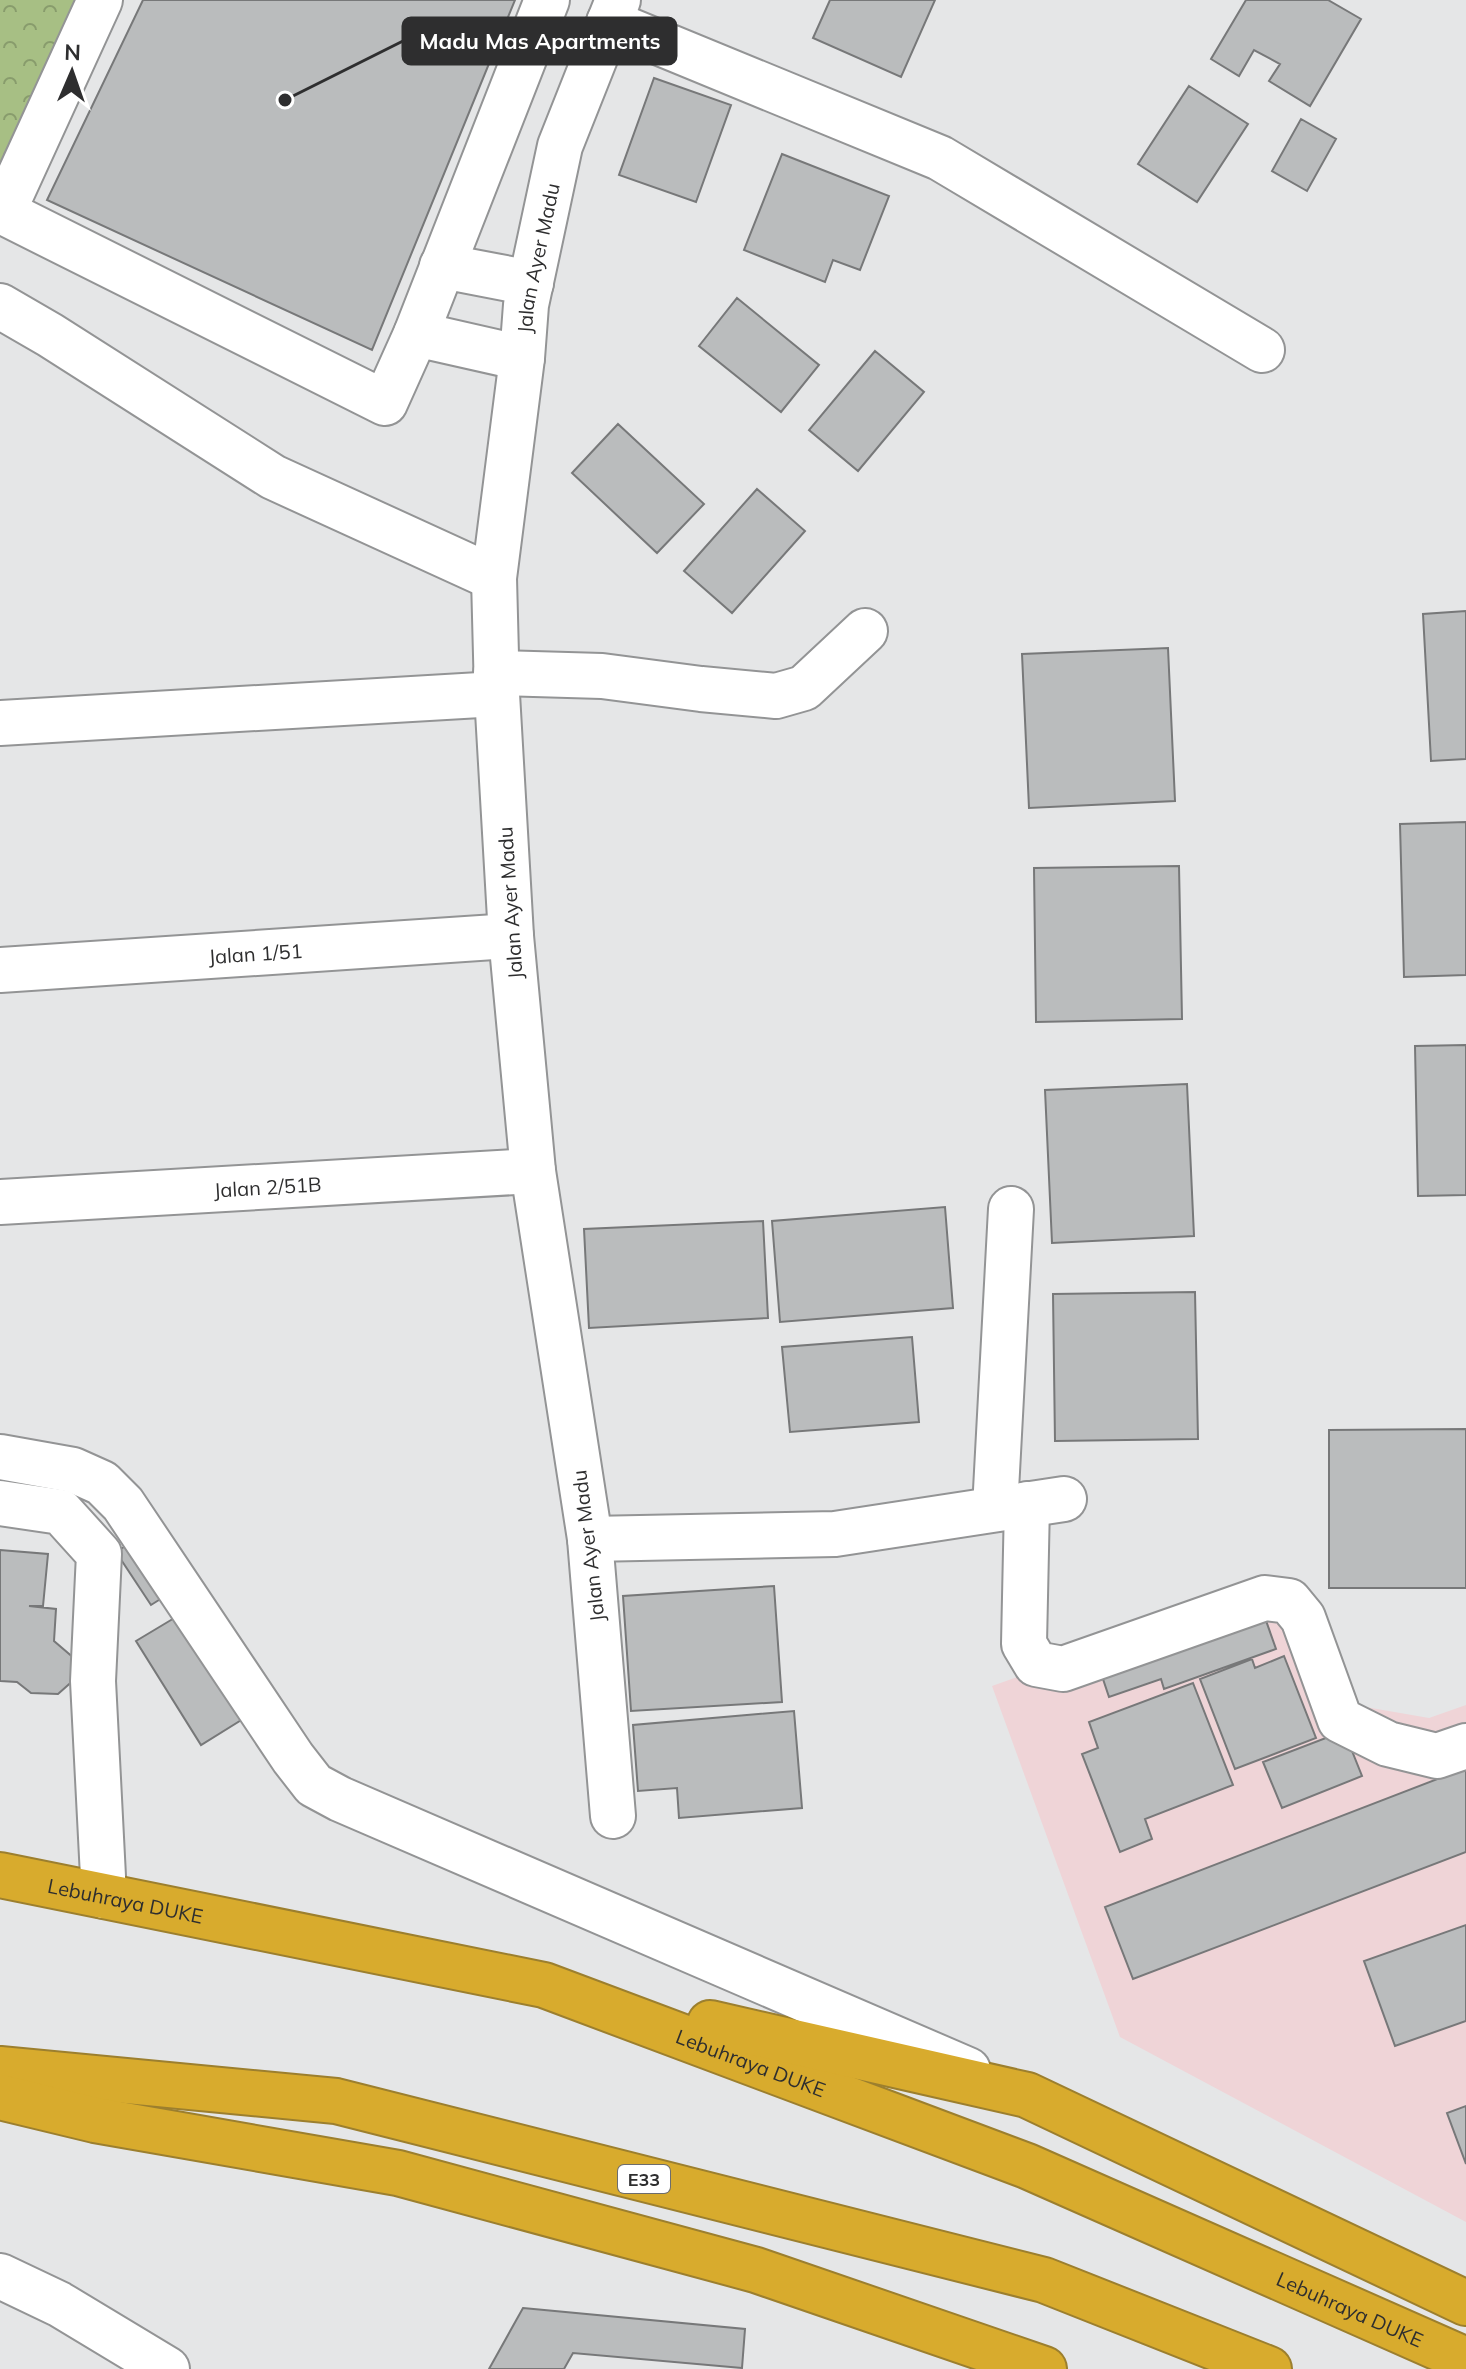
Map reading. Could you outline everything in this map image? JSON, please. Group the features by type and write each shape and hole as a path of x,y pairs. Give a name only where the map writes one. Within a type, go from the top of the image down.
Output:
{"highway":[{"name":"Lebuhraya DUKE","path":"0,1875 544,1985 1027,2166 1466,2360"},
{"path":"544,1985 1027,2095 1466,2303"},
{"name":"E33","path":"0,2069 336,2101 1044,2280 1269,2369"},
{"path":"0,2097 95,2120 398,2173 756,2270 1044,2369"}],"street":[{"path":"100,0 3,212 385,403 416,334 547,0"},
{"path":"613,11 940,158 1262,350"},
{"name":"Jalan Ayer Madu","path":"613,11 560,146 526,305 494,578 511,936 533,1171 590,1539 613,1816"},
{"path":"442,266 531,283"},
{"path":"0,306 273,477 494,578"},
{"path":"416,334 522,358"},
{"path":"0,723 602,676 776,696 804,688 865,631"},
{"name":"Jalan 1/51","path":"0,970 511,936"},
{"name":"Jalan 2/51B","path":"0,1202 533,1171"},
{"path":"1011,1209 1029,1504 1024,1644 1036,1664 1063,1669 1265,1598 1289,1601 1303,1618 1340,1720 1388,1744 1437,1756 1466,1746"},
{"path":"0,1457 73,1470 102,1483 123,1504 314,1785 354,1806 1027,2095"},
{"path":"0,1503 61,1512 99,1554 93,1681 104,1896"},
{"path":"590,1539 835,1534 1029,1504"},
{"path":"0,2276 59,2304 167,2369"}],"shaded area":[{"path":"1266,1589 1354,1705 1429,1718 1466,1705 1466,2222 1120,2037 992,1686"}],"green space":[{"path":"0,0 81,0 0,180"}],"building":[{"path":"143,0 515,0 372,350 47,200"},
{"path":"830,0 935,0 901,77 813,38"},
{"path":"1246,0 1328,0 1361,19 1310,106 1269,81 1280,64 1254,50 1239,76 1211,59"},
{"path":"654,78 731,105 696,202 619,175"},
{"path":"1189,86 1248,124 1197,202 1138,164"},
{"path":"1301,119 1336,139 1307,191 1272,171"},
{"path":"782,154 889,196 860,270 833,260 825,282 744,250"},
{"path":"737,298 819,365 781,412 699,346"},
{"path":"875,351 924,392 858,471 809,430"},
{"path":"618,424 704,504 657,553 572,473"},
{"path":"757,489 805,531 732,613 684,571"},
{"path":"1466,611 1466,759 1431,761 1423,614"},
{"path":"1168,648 1175,801 1029,808 1022,654"},
{"path":"1466,822 1466,975 1404,977 1400,824"},
{"path":"1179,866 1182,1019 1036,1022 1034,868"},
{"path":"1466,1045 1466,1195 1418,1196 1415,1046"},
{"path":"1187,1084 1194,1236 1052,1243 1045,1090"},
{"path":"945,1207 953,1308 780,1322 772,1221"},
{"path":"763,1221 768,1318 589,1328 584,1229"},
{"path":"1195,1292 1198,1439 1055,1441 1053,1294"},
{"path":"912,1337 919,1422 790,1432 782,1347"},
{"path":"1466,1429 1466,1588 1329,1588 1329,1430"},
{"path":"135,1540 170,1593 151,1605 116,1552"},
{"path":"0,1550 48,1554 43,1606 29,1606 56,1609 54,1641 75,1659 76,1678 58,1694 31,1693 17,1682 0,1681"},
{"path":"774,1586 782,1702 631,1711 623,1596"},
{"path":"1257,1595 1276,1649 1164,1689 1161,1679 1109,1697 1094,1652"},
{"path":"186,1611 251,1714 201,1745 136,1641"},
{"path":"1284,1656 1316,1738 1235,1769 1200,1679 1252,1659 1255,1668"},
{"path":"1193,1683 1233,1785 1145,1819 1152,1839 1120,1852 1082,1754 1098,1748 1089,1722"},
{"path":"794,1711 802,1808 679,1818 677,1788 638,1791 633,1725"},
{"path":"1344,1731 1362,1776 1282,1808 1263,1762"},
{"path":"1466,1768 1466,1852 1133,1979 1105,1907"},
{"path":"1466,1925 1466,2021 1395,2046 1364,1961"},
{"path":"1466,2106 1466,2164 1447,2113"},
{"path":"523,2308 745,2329 742,2368 573,2353 564,2369 489,2369"}],"place":[{"name":"Madu Mas Apartments","path":"285,100"}]}
